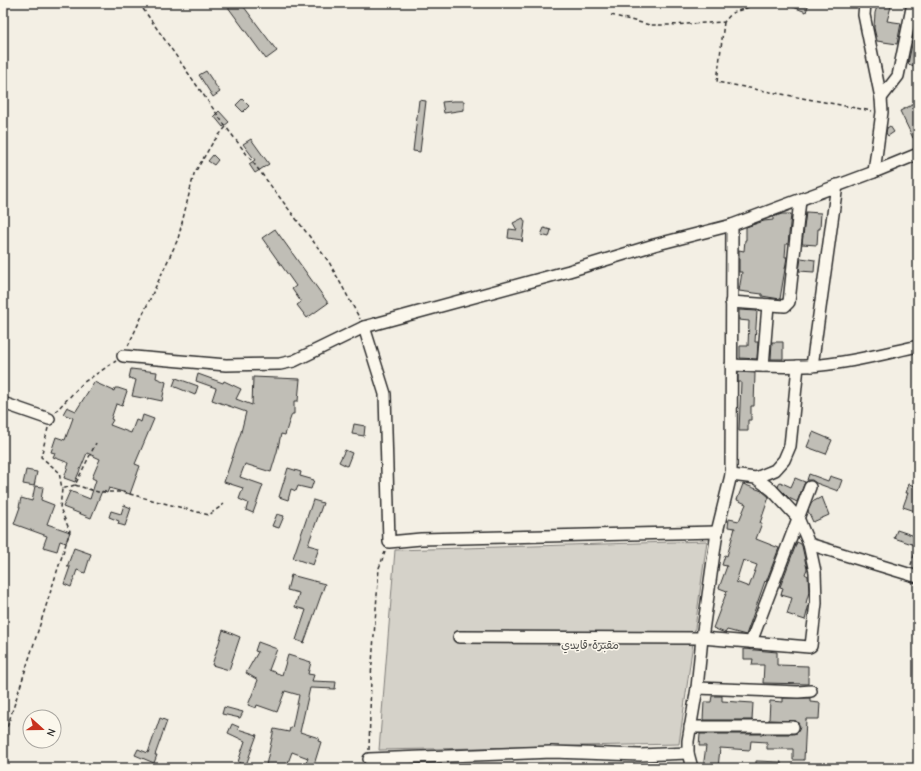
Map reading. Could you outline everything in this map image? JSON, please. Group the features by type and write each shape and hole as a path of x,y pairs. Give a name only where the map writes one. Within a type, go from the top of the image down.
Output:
{"street":[{"path":"865,3 864,15 881,98 882,112 874,172"},
{"path":"881,98 898,76 913,3"},
{"path":"123,356 226,365 280,364 294,361 364,327 569,271 654,245 732,224 800,200 918,154"},
{"path":"812,366 837,185"},
{"path":"731,302 784,306 789,302 800,200"},
{"path":"692,768 688,753 702,638 717,532 732,475 732,224"},
{"path":"763,366 768,305"},
{"path":"364,327 385,394 389,542 421,539 717,532"},
{"path":"731,365 812,366 848,362 918,346"},
{"path":"756,478 775,470 784,460 790,446 798,366"},
{"path":"3,403 50,419"},
{"path":"459,637 702,638 809,647 812,645 816,603 815,572 809,544 798,518 772,490 756,478 732,475"},
{"path":"751,642 810,487"},
{"path":"809,544 913,576"},
{"path":"697,688 798,692 811,691"},
{"path":"690,728 793,727"},
{"path":"369,759 552,752 640,755 688,753"}],"path":[{"path":"139,3 226,127 329,262 364,327"},
{"path":"760,3 732,13 724,22 717,82 882,112"},
{"path":"611,15 650,25 670,26 724,22"},
{"path":"3,740 70,531 60,508 62,489 59,472 41,457 50,419 84,382 123,356 178,239 194,174 213,142 226,127"},
{"path":"75,485 96,443"},
{"path":"62,489 75,485 98,492 122,492 209,515 224,504"},
{"path":"369,759 371,677 379,568 389,542"},
{"path":"913,576 918,543"}],"green space":[{"name":"مقبرة قايدي","path":"707,541 679,744 379,750 395,550"}],"building":[{"path":"225,3 241,3 277,51 266,59"},
{"path":"783,3 809,3 806,12"},
{"path":"878,3 892,3 887,21 901,23 897,44 877,41 874,28 875,13"},
{"path":"915,30 918,30 918,67 908,64"},
{"path":"206,71 220,92 213,97 199,75"},
{"path":"242,99 249,106 243,112 236,105"},
{"path":"419,100 426,101 420,152 413,151"},
{"path":"464,101 464,110 444,113 442,102"},
{"path":"918,102 918,135 913,138 900,111"},
{"path":"219,111 229,122 223,127 214,116"},
{"path":"890,126 894,132 888,136 886,133 887,128"},
{"path":"251,139 269,164 255,173 249,164 255,160 243,144"},
{"path":"213,155 218,160 214,165 208,161"},
{"path":"806,212 821,213 817,245 802,244"},
{"path":"782,214 791,214 788,244 786,244 785,257 787,257 780,299 762,296 762,294 739,291 742,272 739,272 739,250 744,251 746,227 764,221 773,220 773,217"},
{"path":"523,218 525,222 522,242 522,240 508,238 509,229 517,230 513,223"},
{"path":"544,228 551,230 549,237 541,235"},
{"path":"275,229 328,303 307,318 297,305 301,302 292,289 296,286 262,238"},
{"path":"801,258 815,260 814,272 799,271"},
{"path":"739,310 757,311 755,342 758,342 757,359 740,358 740,346 748,346 749,321 739,320"},
{"path":"772,342 783,342 783,359 771,359"},
{"path":"131,369 157,372 156,378 166,382 162,401 132,396 136,380 129,378"},
{"path":"738,372 755,373 754,406 751,406 751,420 748,420 748,431 739,431 741,382 738,382"},
{"path":"198,374 223,383 224,381 241,389 236,399 252,405 253,377 300,379 298,401 294,401 294,414 292,414 285,435 281,434 271,472 245,464 240,477 263,485 253,513 246,510 248,503 239,499 243,488 224,482 241,432 246,412 212,400 216,388 196,381"},
{"path":"176,378 198,386 195,395 173,386"},
{"path":"94,382 114,391 115,388 118,388 127,391 122,406 116,404 111,419 113,420 110,425 131,433 136,420 141,422 143,415 154,419 135,464 140,466 130,494 109,488 107,493 102,491 91,518 63,507 70,491 90,499 96,480 92,478 100,459 87,453 75,482 64,478 69,463 53,457 55,453 51,452 56,437 65,440 73,418 63,414 67,407 76,411"},
{"path":"354,424 365,426 364,436 352,434"},
{"path":"813,432 832,440 826,454 807,447"},
{"path":"345,450 352,453 347,466 339,462"},
{"path":"288,468 301,472 300,476 314,480 311,489 298,486 296,491 291,489 288,500 279,497"},
{"path":"26,470 37,472 34,486 23,484"},
{"path":"809,474 828,481 830,476 842,480 838,491 816,483 812,480 807,480"},
{"path":"795,478 805,482 797,502 789,498 778,487 780,482 791,487"},
{"path":"743,484 762,491 769,497 756,539 779,548 766,582 765,581 746,635 727,630 725,633 713,628 727,591 719,588 727,566 722,565 725,555 727,556 735,528 728,527 729,519 739,521 746,504 737,500","holes":["743,560 757,565 749,587 736,582"]},
{"path":"909,484 918,487 918,512 903,507 908,493 906,493"},
{"path":"35,486 43,487 41,500 54,505 47,524 70,532 66,543 60,541 57,551 43,547 47,536 14,524 20,507 21,498 32,501"},
{"path":"822,497 829,515 813,522 808,511 812,502"},
{"path":"313,500 323,503 308,545 319,548 313,565 293,558"},
{"path":"124,505 131,508 125,526 118,524 119,521 109,517 111,511 121,514"},
{"path":"277,514 284,516 279,528 272,526"},
{"path":"897,530 918,537 918,546 894,538"},
{"path":"797,542 802,546 807,569 805,574 808,576 809,592 806,603 809,604 805,620 787,614 792,598 781,595 783,588 780,587"},
{"path":"74,548 91,554 85,573 77,570 71,587 64,584 70,567 67,567"},
{"path":"291,575 325,584 304,643 296,640 306,610 295,607 299,593 287,590"},
{"path":"223,630 240,637 229,670 212,665"},
{"path":"258,642 277,649 269,670 282,675 288,655 311,662 308,674 314,675 312,681 336,682 335,689 310,688 300,732 319,738 318,741 321,742 313,768 304,768 308,758 292,752 286,768 277,768 266,765 274,729 289,732 290,728 292,728 299,695 285,691 277,712 257,705 256,708 248,705 258,680 246,673 258,652 255,651"},
{"path":"744,649 777,652 777,665 808,666 808,684 763,683 764,665 752,665 753,659 744,659"},
{"path":"712,696 722,696 722,701 753,703 752,720 703,720 704,702 711,702"},
{"path":"783,698 810,698 810,702 820,703 819,719 806,719 804,760 793,760 793,749 767,749 767,742 751,741 750,750 720,748 718,768 703,768 706,746 699,746 700,734 797,733 800,727 796,721 769,720 770,701 783,702"},
{"path":"224,707 243,712 240,718 222,714"},
{"path":"160,718 167,721 155,755 157,755 154,763 135,755 138,749 148,753"},
{"path":"232,724 239,727 238,729 257,735 246,765 238,762 245,741 228,733"},
{"path":"756,761 781,762 781,768 756,768"}]}
